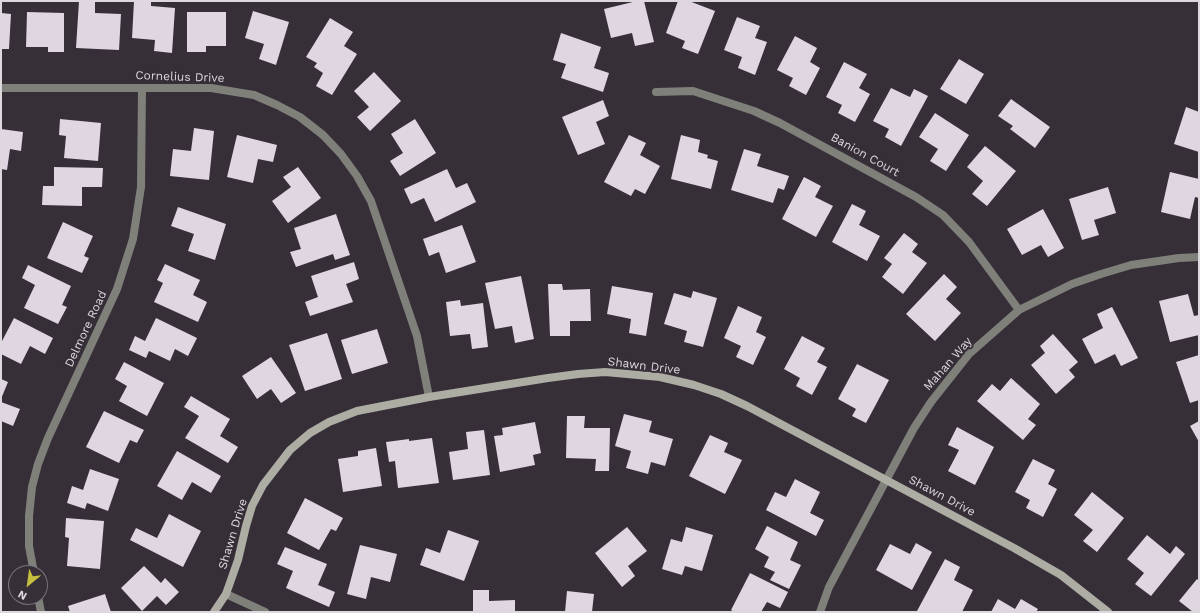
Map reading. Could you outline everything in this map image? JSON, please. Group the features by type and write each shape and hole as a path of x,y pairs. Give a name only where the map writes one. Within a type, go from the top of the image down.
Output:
{"street":[{"name":"Cornelius Drive","path":"1,88 211,88 254,95 277,104 300,117 323,135 341,154 357,176 370,201 417,336 429,397"},
{"name":"Delmore Road","path":"33,565 29,546 29,516 32,487 38,464 48,438 117,289 134,239 141,187 142,88"},
{"name":"Banion Court","path":"656,92 693,91 754,111 780,123 916,197 943,215 969,242 1019,310"},
{"name":"Mahan Way","path":"820,612 829,587 914,428 939,391 969,354 1019,310 1072,284 1138,264 1179,258 1199,257"},
{"name":"Shawn Drive","path":"214,612 226,594 238,560 252,506 263,485 290,450 310,433 329,422 357,411 429,397 578,374 605,372 660,377 694,385 747,406 1014,548 1054,571 1108,612"},
{"path":"226,594 265,612"}],"building":[{"path":"79,1 95,1 95,13 121,14 119,50 76,48"},
{"path":"134,1 151,1 151,6 175,8 172,53 154,51 155,40 132,38"},
{"path":"637,1 644,1 654,42 635,46 632,33 611,38 604,9"},
{"path":"678,1 689,1 715,11 698,54 682,48 685,41 666,33"},
{"path":"253,11 289,22 276,65 259,59 264,44 245,38"},
{"path":"27,12 64,13 64,52 48,52 48,47 26,47"},
{"path":"187,12 226,12 226,46 206,46 206,52 187,52"},
{"path":"1,13 11,14 9,49 1,49"},
{"path":"737,17 760,26 755,38 767,42 755,75 738,68 742,57 724,50"},
{"path":"330,18 353,32 344,46 357,54 332,95 316,86 323,73 314,67 317,63 306,57"},
{"path":"561,33 601,47 594,68 609,73 603,92 561,78 566,64 553,60"},
{"path":"795,36 817,48 810,62 820,68 806,95 789,86 793,78 777,70"},
{"path":"959,59 984,74 966,104 940,89"},
{"path":"844,62 867,74 859,88 870,94 855,122 838,113 842,105 826,97"},
{"path":"374,72 401,101 370,131 357,117 369,107 354,91"},
{"path":"891,88 910,97 914,89 928,96 901,146 885,137 889,129 873,121"},
{"path":"1011,99 1050,127 1035,148 1010,129 1013,126 998,116"},
{"path":"603,100 609,116 596,122 605,144 578,155 562,117"},
{"path":"1186,107 1199,112 1199,152 1174,144"},
{"path":"935,113 969,135 946,171 930,161 938,149 919,137"},
{"path":"60,119 101,123 98,161 64,158 66,136 59,135"},
{"path":"415,119 436,153 400,176 390,161 403,153 391,134"},
{"path":"194,128 214,131 209,180 170,176 173,149 191,151"},
{"path":"1,129 23,132 21,151 10,149 7,170 1,169"},
{"path":"237,135 277,145 273,162 258,159 253,183 227,177"},
{"path":"629,135 646,143 640,155 660,166 645,194 635,189 631,196 604,182"},
{"path":"681,135 700,140 698,152 708,155 707,158 718,161 711,189 671,179"},
{"path":"985,146 1016,171 987,206 972,194 983,181 967,167"},
{"path":"744,149 761,154 757,166 789,176 784,190 778,188 773,203 731,190"},
{"path":"54,167 103,168 102,187 82,187 82,206 42,205 43,186 54,186"},
{"path":"298,167 321,198 288,223 272,201 291,187 283,177"},
{"path":"447,169 456,188 467,183 476,202 435,222 424,198 411,204 404,189"},
{"path":"1170,172 1199,179 1199,198 1195,197 1190,219 1161,212"},
{"path":"804,177 821,186 815,197 833,206 816,237 782,219"},
{"path":"1108,187 1116,213 1094,220 1099,235 1082,240 1069,199"},
{"path":"852,204 866,211 859,225 880,236 867,261 832,242"},
{"path":"178,207 226,224 215,260 188,251 194,234 171,226"},
{"path":"1043,209 1064,248 1048,257 1041,245 1022,255 1007,229"},
{"path":"336,214 350,255 335,260 333,254 296,267 290,252 301,249 294,228"},
{"path":"63,222 93,236 84,256 89,258 82,273 47,258"},
{"path":"462,225 476,262 446,273 439,252 429,256 423,239"},
{"path":"904,233 918,244 912,252 927,263 903,294 882,277 892,264 884,258"},
{"path":"354,262 359,279 346,284 353,302 310,316 305,302 318,297 311,276"},
{"path":"165,264 200,280 193,295 207,302 198,322 154,302 163,283 157,280"},
{"path":"28,265 71,286 62,305 67,307 58,324 24,308 35,285 22,278"},
{"path":"944,274 957,287 946,299 961,313 935,341 906,314"},
{"path":"521,276 534,339 515,343 512,326 495,329 485,283"},
{"path":"548,284 562,284 563,290 590,289 591,321 570,321 570,336 550,336"},
{"path":"612,286 653,293 646,336 629,333 631,319 607,314"},
{"path":"693,291 717,298 703,347 684,342 687,331 664,324 674,293 691,298"},
{"path":"1188,294 1194,316 1199,315 1199,335 1170,342 1159,301"},
{"path":"460,300 461,306 483,303 488,347 472,349 470,334 450,336 446,302"},
{"path":"738,306 762,317 756,332 766,337 753,365 736,357 741,346 724,338"},
{"path":"1112,307 1138,358 1121,366 1115,354 1095,364 1082,339 1103,328 1097,314"},
{"path":"14,318 53,338 45,354 30,346 21,364 1,354 1,343"},
{"path":"156,318 197,338 188,356 175,349 170,361 149,351 146,358 129,350 135,336 145,341"},
{"path":"377,329 388,363 352,374 341,340"},
{"path":"327,333 342,379 305,391 289,345"},
{"path":"1053,334 1078,362 1069,370 1075,377 1056,394 1031,365 1045,353 1040,346"},
{"path":"802,336 825,348 817,362 827,367 812,395 796,386 800,378 784,369"},
{"path":"1199,355 1199,400 1190,403 1176,362"},
{"path":"271,357 296,393 281,403 271,389 257,399 242,376"},
{"path":"124,362 164,383 147,416 119,401 127,386 115,379"},
{"path":"857,364 889,380 866,423 852,416 856,409 838,399"},
{"path":"1011,378 1040,404 1028,419 1036,425 1023,440 977,401 992,384 1000,391"},
{"path":"1,379 8,382 1,399"},
{"path":"191,396 230,419 220,436 238,447 228,463 185,438 199,416 184,407"},
{"path":"1,402 20,409 13,426 1,421"},
{"path":"104,411 144,430 137,443 130,440 119,463 86,447"},
{"path":"624,414 652,421 649,432 673,439 665,466 651,462 648,474 626,468 631,451 615,446"},
{"path":"567,416 585,416 584,428 610,428 609,471 595,471 596,459 566,458"},
{"path":"1199,421 1199,442 1190,426"},
{"path":"535,422 541,453 533,455 535,465 500,472 494,436 503,435 502,428"},
{"path":"957,427 994,447 975,485 948,471 959,450 948,445"},
{"path":"484,430 490,475 453,480 449,452 468,449 466,432"},
{"path":"710,435 728,443 724,452 742,460 725,494 689,476"},
{"path":"432,438 439,483 398,488 395,461 389,462 386,442"},
{"path":"376,448 382,486 343,492 338,459 358,456 358,451"},
{"path":"177,451 221,476 211,493 192,482 182,500 157,486"},
{"path":"1033,459 1055,470 1048,484 1057,489 1043,517 1026,508 1030,500 1015,492"},
{"path":"90,469 119,479 108,511 87,503 85,509 67,503 72,486 83,490"},
{"path":"795,479 820,492 810,513 824,520 816,536 766,510 775,492 786,497"},
{"path":"1092,492 1124,518 1097,552 1083,541 1093,530 1074,515"},
{"path":"305,498 343,518 336,531 331,529 319,550 287,533"},
{"path":"169,514 201,531 183,567 130,540 136,528 157,538"},
{"path":"66,518 104,521 100,569 67,566 69,538 65,537"},
{"path":"767,526 798,542 790,560 801,565 789,589 770,580 775,572 764,567 769,557 755,549"},
{"path":"627,527 647,551 628,566 635,576 622,587 595,553"},
{"path":"686,527 713,535 702,571 685,566 682,575 662,569 671,539 682,542"},
{"path":"448,530 479,541 464,581 420,565 426,548 440,553"},
{"path":"1147,535 1170,554 1176,546 1185,554 1151,596 1135,584 1144,573 1127,559"},
{"path":"916,543 932,552 912,590 876,570 890,544 910,554"},
{"path":"360,545 397,554 390,582 371,577 366,599 347,594"},
{"path":"285,547 327,564 318,585 335,592 329,607 286,588 293,571 277,564"},
{"path":"945,559 960,567 954,580 973,590 962,612 917,611"},
{"path":"144,566 161,583 165,578 179,592 166,605 157,596 142,611 121,588"},
{"path":"750,573 788,592 780,608 767,602 761,612 734,612 731,610"},
{"path":"1197,579 1199,581 1199,612 1193,612 1179,601"},
{"path":"473,590 489,590 489,601 515,600 515,612 473,612"},
{"path":"567,591 594,594 592,612 565,612"},
{"path":"105,594 111,612 70,612 68,606"},
{"path":"998,599 1015,609 1021,599 1038,609 1036,612 991,612"}]}
